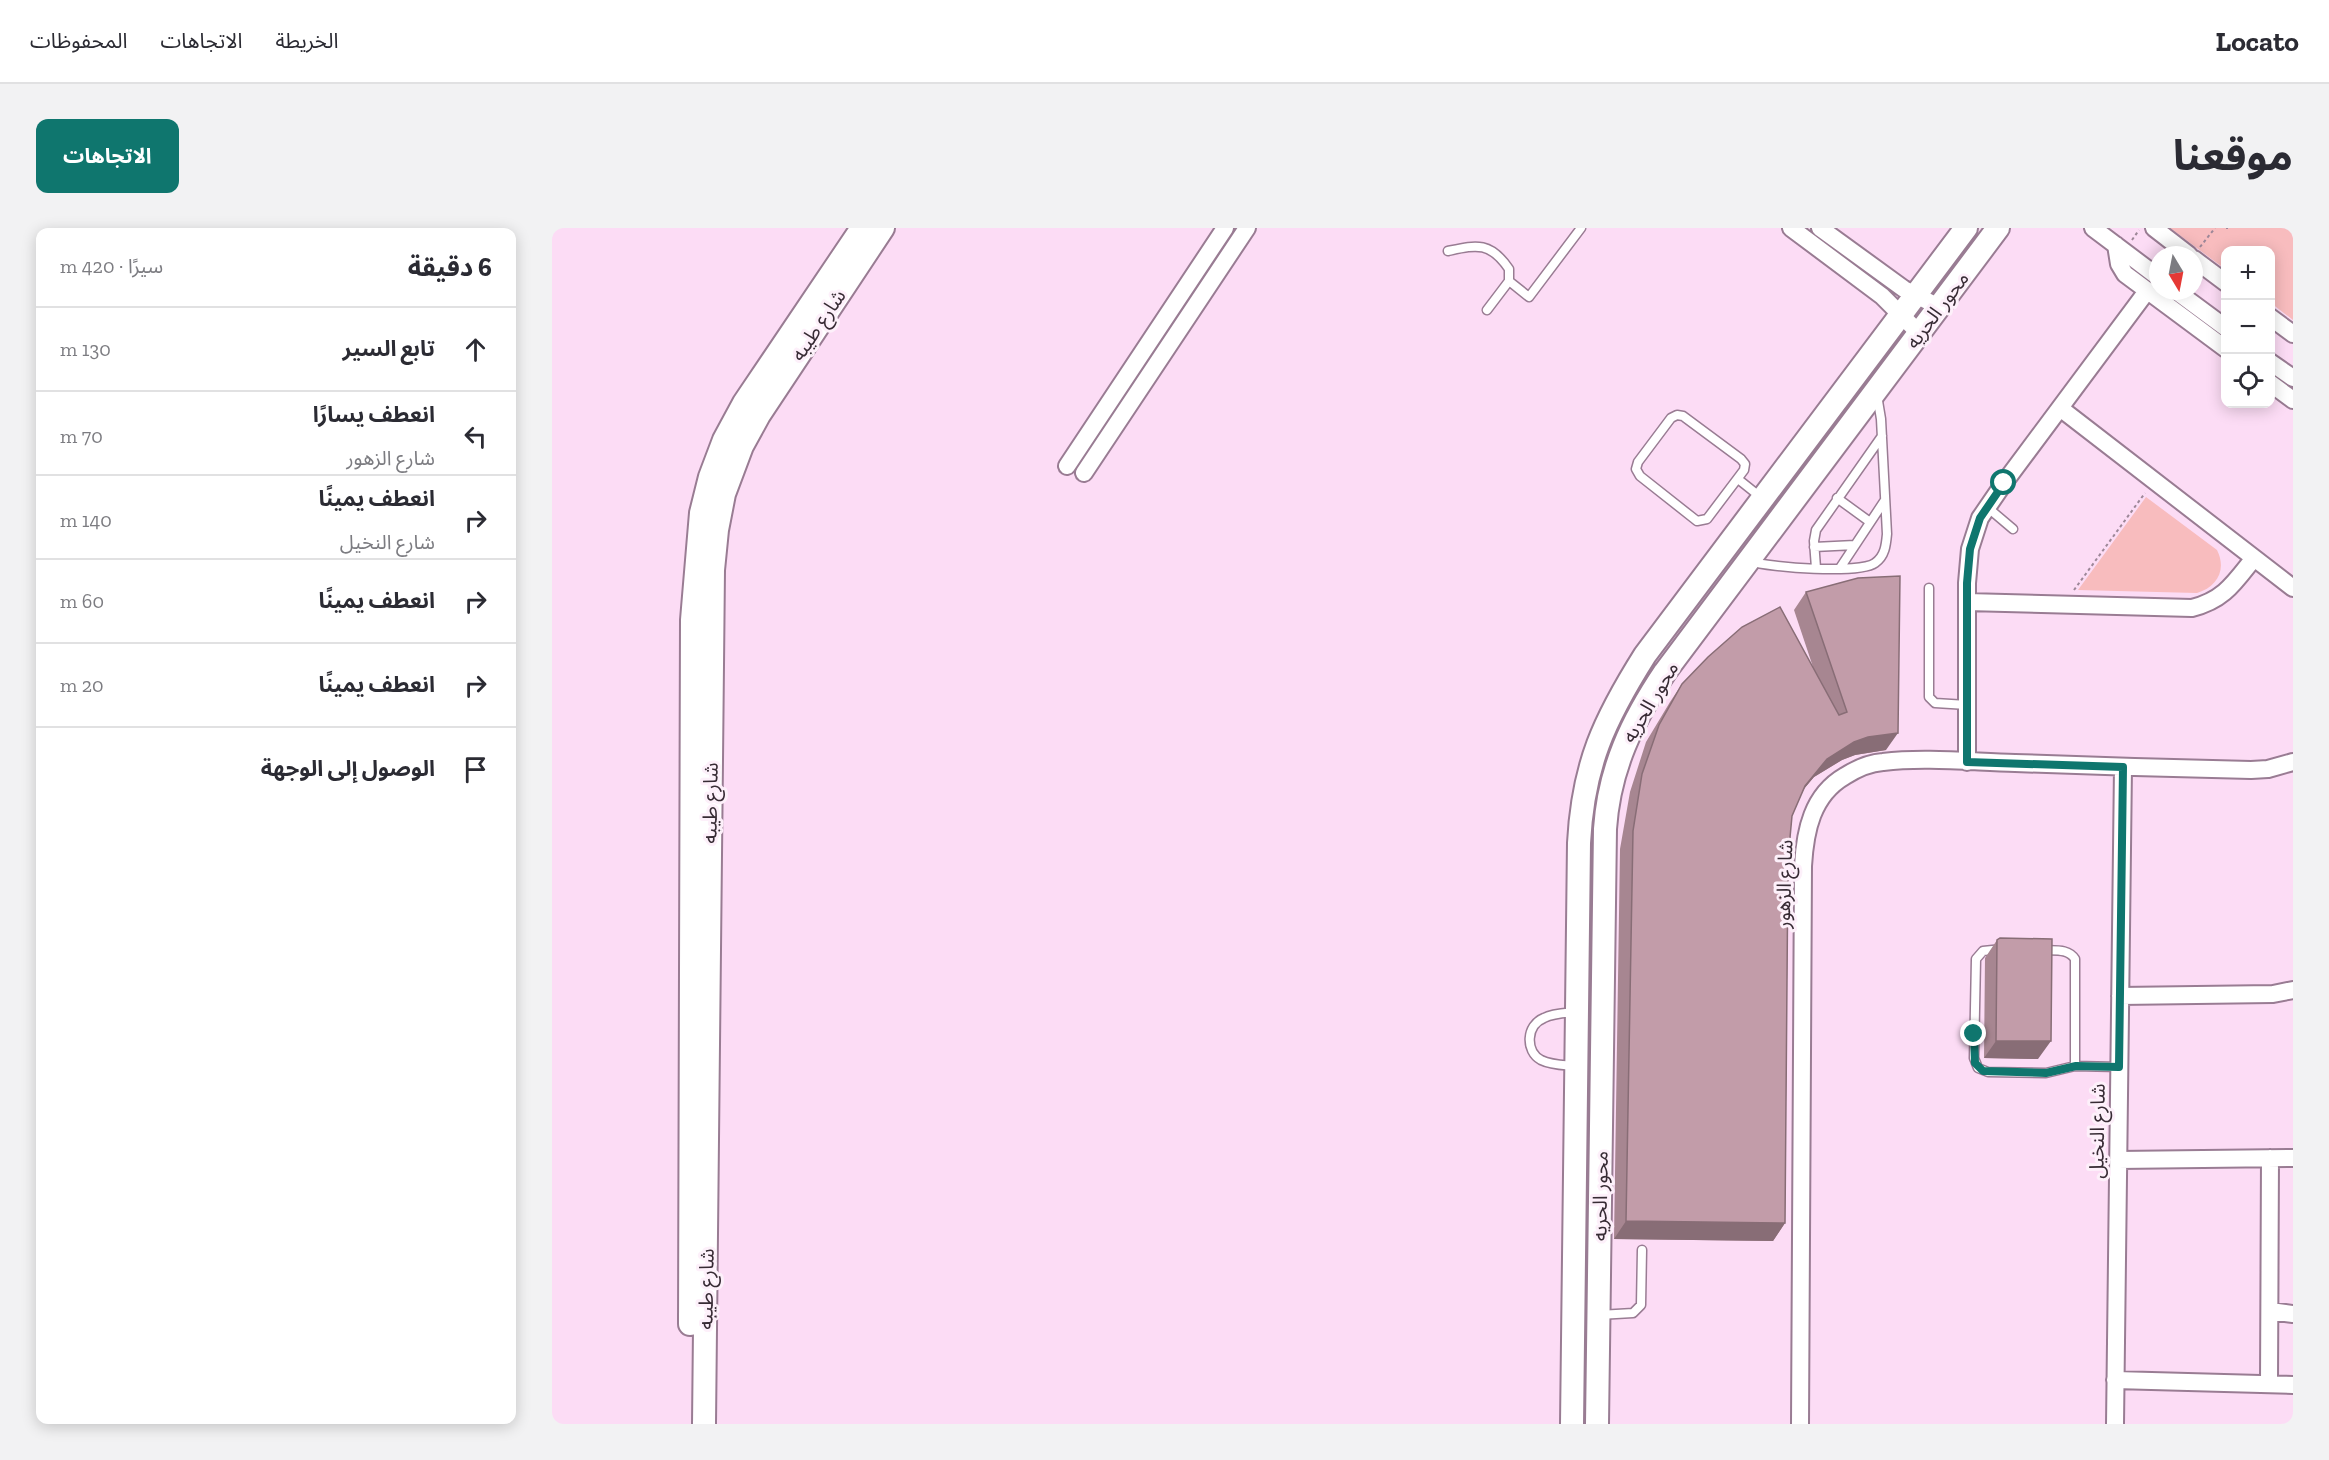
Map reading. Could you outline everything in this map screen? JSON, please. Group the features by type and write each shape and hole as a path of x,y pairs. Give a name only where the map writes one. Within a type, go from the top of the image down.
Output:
{"main road":[{"name":"شارع طيبه","path":"704,1424 713,570 717,530 728,479 750,430 851,259 862,228"},
{"name":"شارع طيبه","path":"690,1424 692,620 699,531 708,486 724,440 744,403 851,259 883,228"},
{"name":"محور الحريه","path":"1597,1424 1605,844 1608,797 1620,752 1641,710 1665,672 1998,228"},
{"name":"محور الحريه","path":"1572,1424 1580,826 1588,774 1598,743 1614,705 1645,655 1902,315 1960,232"}],"street":[{"path":"1067,466 1225,228"},
{"path":"1084,473 1247,228"},
{"path":"1791,228 1882,297 1919,333"},
{"path":"1821,228 1892,281 1916,296 1939,306"},
{"path":"2093,228 2149,270"},
{"path":"2154,228 2183,246"},
{"path":"2116,245 2122,271 2221,346"},
{"path":"2203,261 2221,278"},
{"path":"1967,762 1967,602 1973,533 1987,507 2147,291"},
{"path":"2188,300 2221,324"},
{"path":"2275,320 2293,334"},
{"path":"2275,365 2293,378"},
{"path":"2275,386 2293,400"},
{"path":"2060,408 2293,588"},
{"path":"1967,602 2192,608 2217,599 2227,592 2254,558"},
{"name":"شارع الزهور","path":"1800,1424 1803,866 1808,825 1815,807 1827,790 1843,776 1861,767 1892,761 2251,770 2268,769 2293,762"},
{"name":"شارع النخيل","path":"2115,1424 2123,767"},
{"path":"2120,996 2273,994 2293,990"},
{"path":"2269,1384 2270,1158"},
{"path":"2118,1160 2293,1158"},
{"path":"2270,1311 2293,1314"},
{"path":"2115,1380 2293,1385"}],"lane":[{"path":"1509,281 1529,297 1581,228"},
{"path":"1448,251 1483,246 1505,263 1510,274 1509,281 1487,310"},
{"path":"1750,561 1771,566 1840,568 1866,567 1880,559 1886,543 1882,435 1877,391"},
{"path":"1680,415 1742,459 1745,467 1738,479 1707,519 1699,522 1640,476 1636,465 1671,418 1680,415"},
{"path":"1816,568 1814,547 1816,530 1882,435"},
{"path":"1738,479 1763,499"},
{"path":"1838,498 1870,522"},
{"path":"1840,568 1885,499"},
{"path":"1987,507 2013,529"},
{"path":"1814,547 1855,545"},
{"path":"1929,588 1929,697 1935,703 1967,705"},
{"path":"2010,950 1988,949 1976,959 1975,1063 1983,1071 1989,1072 2046,1073 2076,1066 2119,1067"},
{"path":"2032,950 2065,951 2075,960 2076,1066"},
{"path":"1576,1066 1543,1061 1532,1050 1530,1036 1532,1028 1543,1018 1577,1012"},
{"path":"1599,1315 1633,1313 1641,1305 1642,1250"}],"path":[{"path":"2200,246 2215,228"},
{"path":"2084,592 2072,592 2154,481"}],"shaded area":[{"path":"2170,228 2293,228 2293,320 2275,306 2275,246 2221,246 2221,266 2203,253 2203,246 2194,246"},
{"path":"2146,497 2217,550 2221,564 2215,582 2197,593 2078,590"}],"building":[{"path":"1900,576 1898,733 1868,737 1854,742 1827,759 1805,786 1792,816 1788,859 1785,1223 1626,1221 1633,831 1642,774 1659,725 1682,684 1708,657 1742,627 1780,607 1839,715 1847,712 1806,592 1858,578"},
{"path":"2000,938 2052,939 2051,1041 1996,1041 1997,940"}],"route":[{"path":"1974,1034 1975,1063 1983,1071 2046,1073 2076,1066 2119,1067 2123,767 1967,762 1967,583 1970,549 1973,533 1980,518 2004,483"}]}
